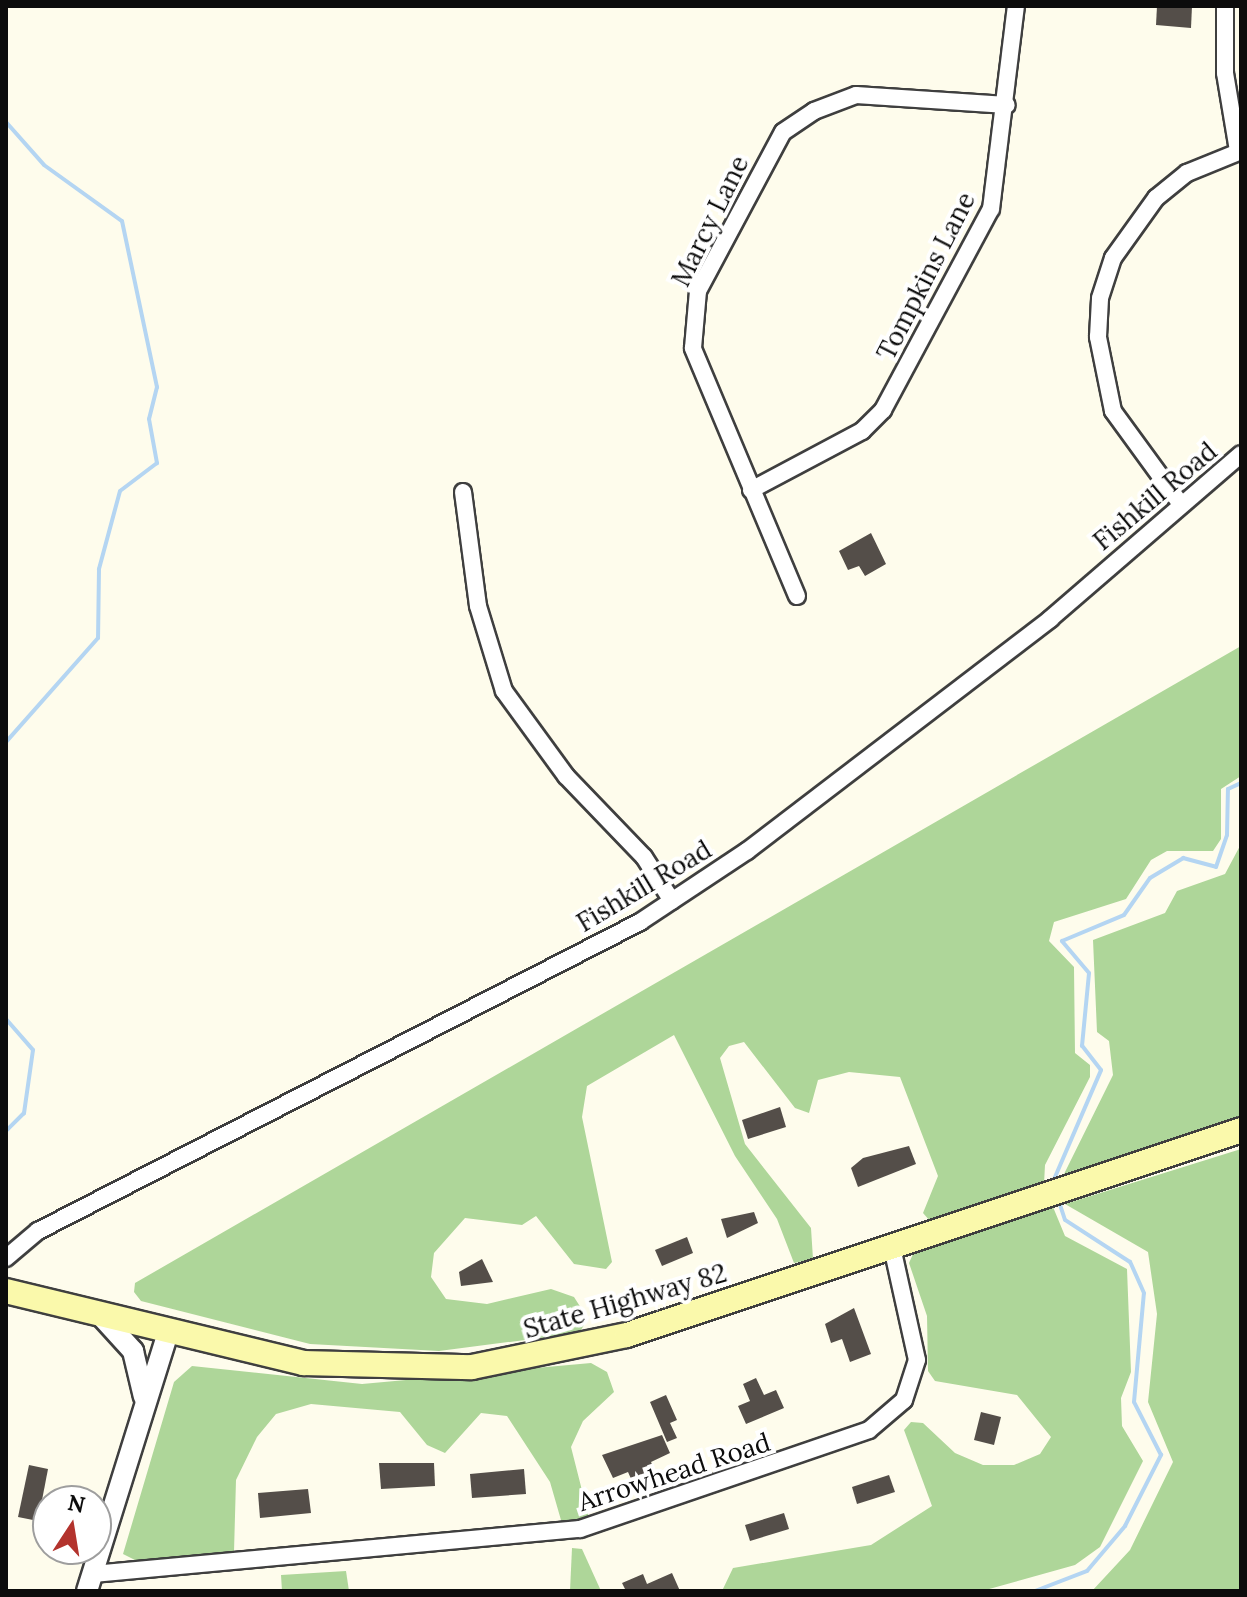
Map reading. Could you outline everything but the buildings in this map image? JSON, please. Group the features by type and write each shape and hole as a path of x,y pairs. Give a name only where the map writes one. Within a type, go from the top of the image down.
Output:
{"main road":[{"name":"State Highway 82","path":"6,1291 167,1335 339,1367 472,1367 605,1342 1241,1130"}],"street":[{"name":"Tompkins Lane","path":"751,490 862,431 883,410 991,209 1007,105 1016,6"},
{"path":"1180,503 1113,411 1098,337 1100,298 1113,258 1156,198 1187,173 1240,151 1225,73 1225,6"},
{"name":"Marcy Lane","path":"797,596 693,348 691,318 698,291 783,132 856,95 1007,105"},
{"name":"Fishkill Road","path":"6,1258 38,1231 672,901 1050,619 1180,503 1241,454"},
{"path":"463,492 478,606 504,691 566,776 644,857 672,901"},
{"name":"Arrowhead Road","path":"90,1583 580,1529 869,1430 904,1400 917,1360 892,1247"},
{"path":"103,1318 133,1351 145,1406"},
{"path":"90,1583 167,1335"}],"green space":[{"path":"1241,646 1241,776 1221,789 1221,839 1213,851 1167,851 1151,860 1126,899 1054,922 1049,941 1074,967 1075,1053 1090,1065 1090,1077 1045,1165 1044,1184 930,1221 923,1213 938,1176 900,1077 849,1072 818,1080 809,1113 795,1108 744,1042 729,1046 720,1058 745,1144 811,1228 813,1259 794,1263 777,1219 735,1156 674,1035 587,1086 582,1117 612,1262 606,1269 574,1264 536,1216 522,1225 465,1218 434,1253 431,1277 446,1299 487,1304 551,1289 574,1297 588,1319 579,1333 439,1351 310,1344 141,1301 134,1292 135,1283"},
{"path":"1241,844 1241,1116 1064,1174 1113,1075 1109,1041 1097,1032 1093,940 1165,913 1177,891 1225,874"},
{"path":"1241,1149 1241,1591 1092,1591 1130,1550 1173,1462 1148,1402 1157,1314 1148,1252 1065,1204"},
{"path":"1053,1207 1065,1236 1127,1269 1131,1372 1121,1398 1122,1426 1143,1461 1100,1547 1075,1565 982,1591 722,1591 733,1568 871,1545 932,1506 904,1430 911,1422 923,1423 955,1453 983,1465 1014,1465 1040,1454 1051,1437 1017,1395 935,1381 928,1371 927,1316 909,1263 913,1254"},
{"path":"591,1363 607,1372 614,1392 583,1421 571,1447 589,1518 563,1527 550,1482 507,1416 481,1413 445,1453 427,1445 400,1412 311,1404 276,1414 257,1437 236,1480 234,1552 139,1562 123,1554 174,1382 192,1366 362,1384"},
{"path":"572,1548 582,1549 601,1591 570,1591"},
{"path":"346,1571 349,1591 282,1591 281,1575"}],"waterway":[{"path":"6,122 44,165 122,221 157,387 149,419 157,463 120,491 99,569 98,638 6,742"},
{"path":"1052,1184 1101,1070 1082,1046 1089,973 1062,941 1124,915 1150,878 1183,858 1216,867 1227,835 1228,789 1241,783"},
{"path":"6,1019 33,1050 24,1113 6,1131"},
{"path":"1035,1591 1087,1571 1125,1526 1161,1455 1134,1402 1144,1293 1130,1262 1065,1220 1058,1199"}]}
